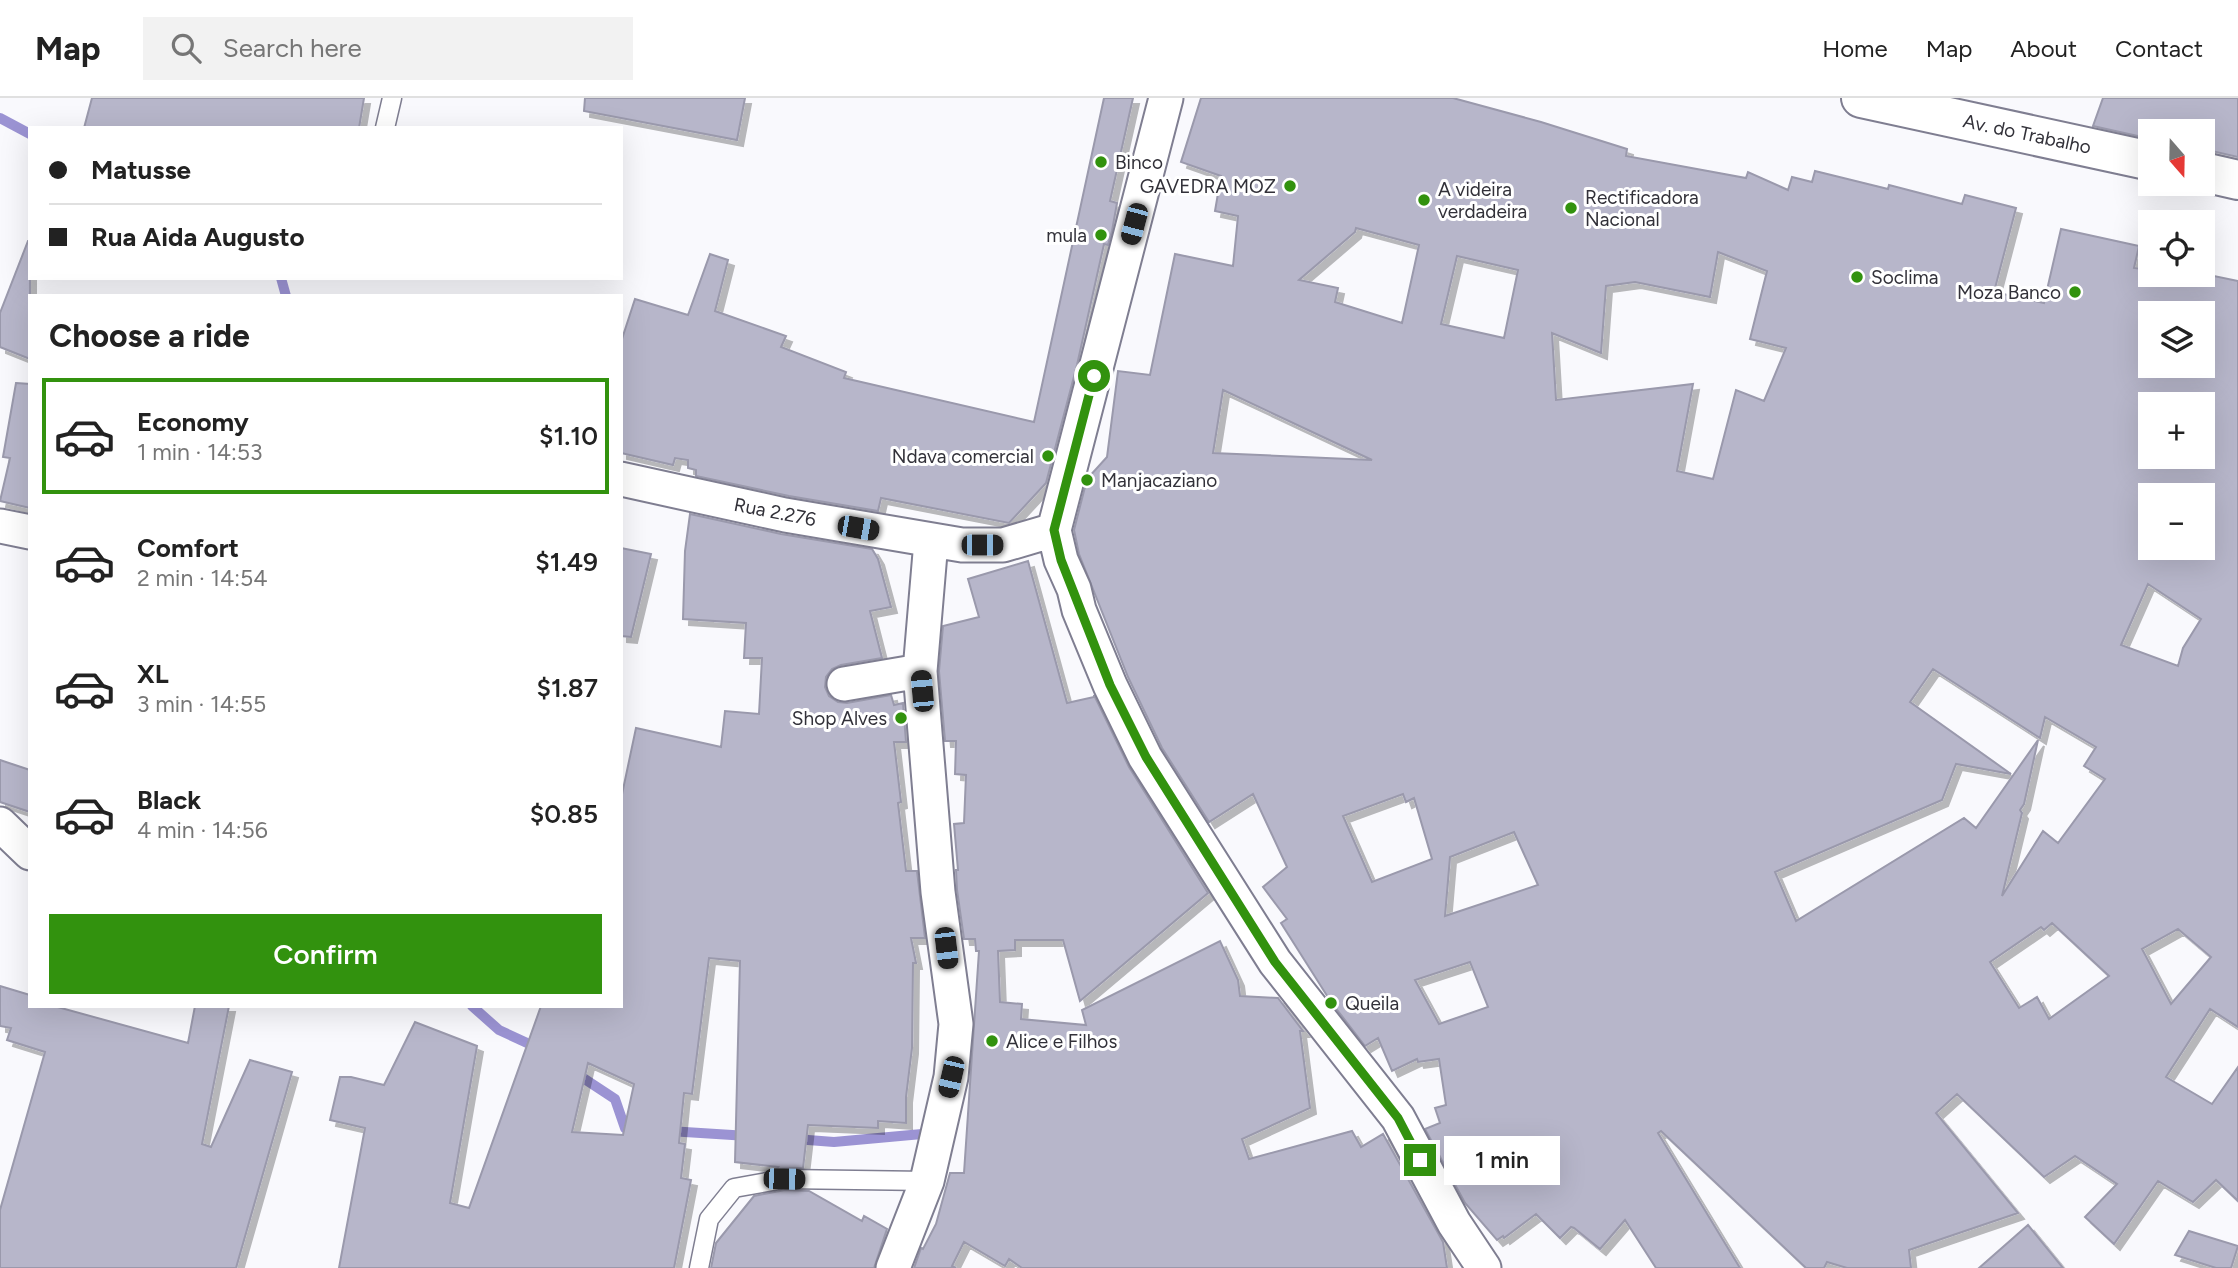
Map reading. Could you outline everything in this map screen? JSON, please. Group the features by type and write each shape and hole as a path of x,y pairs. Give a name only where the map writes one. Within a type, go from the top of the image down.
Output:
{"main road":[{"name":"Av. do Trabalho","path":"1861,98 2138,158"},
{"path":"2216,175 2238,180"}],"street":[{"path":"1166,98 1054,530 1061,560 1110,685 1146,757 1275,962 1398,1118 1454,1223 1484,1268"},
{"name":"Rua 2.276","path":"623,479 785,515 962,545 1003,545 1054,530"},
{"path":"0,526 28,532"},
{"path":"894,1268 926,1181 951,1077 956,1024 938,892 920,671 931,541"},
{"path":"844,684 920,671"},
{"path":"0,824 28,851"}],"lane":[{"path":"385,126 392,98"},
{"path":"699,1268 709,1219 734,1188 784,1179 926,1181"}],"building":[{"path":"92,98 364,98 359,126 85,126"},
{"path":"585,98 745,98 737,140 584,111"},
{"path":"1104,98 1133,98 1110,201 1117,203 1112,231 1108,245 1104,244 1077,365 1046,483 1009,523 881,498 878,511 789,496 696,476 696,470 688,468 688,460 675,458 673,465 623,453 623,336 635,299 688,315 710,254 728,260 715,311 786,336 781,347 846,372 844,378 1034,422"},
{"path":"1201,98 1453,98 1627,149 1626,156 1746,178 1748,172 1788,190 1792,177 1812,182 1815,171 1888,189 1889,185 1962,204 1965,195 2016,208 1994,292 2044,303 2061,229 2138,246 2134,268 2138,268 2138,287 2215,287 2215,276 2238,281 2238,1027 2210,1009 2166,1077 2212,1104 2238,1067 2238,1201 2216,1180 2193,1202 2158,1181 2114,1244 2085,1217 2117,1184 2075,1156 2044,1177 1957,1094 1936,1113 2018,1213 1909,1250 1911,1268 1847,1268 1827,1262 1824,1268 1806,1268 1661,1131 1658,1133 1740,1268 1656,1268 1625,1220 1600,1249 1571,1227 1560,1238 1536,1214 1504,1238 1503,1236 1497,1240 1465,1203 1425,1129 1440,1123 1435,1108 1446,1105 1439,1059 1418,1062 1417,1059 1392,1071 1378,1038 1365,1046 1331,1002 1281,923 1287,919 1263,887 1287,867 1253,794 1209,822 1162,748 1128,677 1079,554 1074,530 1087,479 1107,457 1118,371 1150,375 1175,254 1233,266 1238,216 1215,211 1221,176 1181,162","holes":["1356,228 1419,245 1402,323 1335,302 1338,288 1299,280 1355,232","1718,252 1767,271 1750,339 1786,348 1764,401 1736,390 1713,479 1677,471 1693,384 1556,400 1552,333 1601,353 1606,286 1635,282 1710,297","1457,256 1518,270 1504,338 1441,324","1223,390 1372,460 1213,453","2148,584 2201,619 2183,648 2178,666 2121,645","1933,669 2040,738 2045,717 2096,747 2084,766 2105,779 2058,843 2043,831 2002,896 2038,740 1976,828 1964,818 1796,921 1775,872 1942,800 1956,764 2011,774 1910,702","1403,794 1406,802 1414,798 1432,859 1372,882 1343,816","1514,832 1538,885 1445,916 1450,857","2052,923 2109,976 2049,1019 2037,997 2019,1008 1990,962 2041,927 2044,930","2178,929 2211,957 2171,1004 2142,949","1470,962 1488,1007 1439,1024 1415,980"]},
{"path":"2103,98 2238,98 2238,157 2216,152 2216,119 2138,119 2138,136 2093,126"},
{"path":"28,241 28,358 0,347 0,313"},
{"path":"16,383 28,384 28,508 0,501 10,458 3,457"},
{"path":"690,514 781,534 872,549 878,559 891,607 870,611 882,658 832,669 826,677 825,687 829,696 838,702 847,703 891,695 894,705 903,703 906,742 894,742 901,802 898,803 906,871 917,871 925,938 911,938 916,963 913,963 912,1048 906,1123 878,1121 878,1128 808,1125 803,1168 776,1169 778,1167 735,1162 740,961 709,958 692,1094 684,1093 679,1143 685,1144 681,1178 691,1180 674,1268 339,1268 365,1128 330,1120 340,1077 384,1085 415,1022 477,1046 450,1203 469,1208 540,1008 623,1008 623,790 636,728 721,747 725,711 759,714 762,658 744,658 746,623 683,619 685,551","holes":["588,1063 634,1084 623,1135 572,1132"]},
{"path":"623,548 651,554 631,637 623,636"},
{"path":"1028,561 1067,703 1094,695 1129,767 1208,893 1080,1001 1063,940 1015,940 1015,950 998,951 1000,1002 1022,1004 1021,1019 1086,1025 1082,1010 1220,941 1238,980 1240,996 1278,998 1303,1031 1300,1031 1310,1108 1242,1139 1249,1159 1352,1131 1361,1147 1383,1134 1443,1242 1447,1268 1022,1268 1009,1259 1005,1266 964,1242 952,1266 956,1268 914,1268 921,1248 923,1249 936,1224 950,1173 964,1173 979,951 976,951 975,939 964,939 957,890 954,824 964,823 966,775 955,774 956,741 945,741 939,671 943,626 979,617 968,579"},
{"path":"0,760 28,769 28,811 0,802"},
{"path":"0,986 28,994 28,1008 61,1008 188,1043 195,1008 229,1008 202,1144 211,1147 250,1060 292,1072 236,1268 0,1268 0,1210 45,1052 7,1040 11,1028 0,1026"},
{"path":"785,1190 809,1191 862,1221 864,1216 887,1229 874,1268 711,1268 716,1243 754,1196"},
{"path":"2028,1225 2063,1268 1979,1268"},
{"path":"2189,1231 2238,1246 2231,1268 2216,1268 2175,1255"}],"waterway":[{"path":"0,118 28,133"},
{"path":"282,280 285,294"},
{"path":"474,1008 499,1030 538,1048"},
{"path":"574,1072 615,1099 625,1128 637,1128"},
{"path":"669,1131 748,1136"},
{"path":"795,1139 834,1142 933,1133"}],"place":[{"name":"Binco","path":"1101,162"},
{"name":"GAVEDRA MOZ","path":"1290,186"},
{"name":"A videira verdadeira","path":"1424,200"},
{"name":"Rectificadora Nacional","path":"1571,208"},
{"name":"mula","path":"1101,235"},
{"name":"Soclima","path":"1857,277"},
{"name":"Moza Banco","path":"2075,292"},
{"name":"Ndava comercial","path":"1048,456"},
{"name":"Manjacaziano","path":"1087,480"},
{"name":"Shop Alves","path":"901,718"},
{"name":"Queila","path":"1331,1003"},
{"name":"Alice e Filhos","path":"992,1041"}],"route":[{"path":"1094,376 1054,530 1061,560 1074,589 1079,610 1110,685 1146,757 1275,962 1398,1118 1420,1160"}]}
